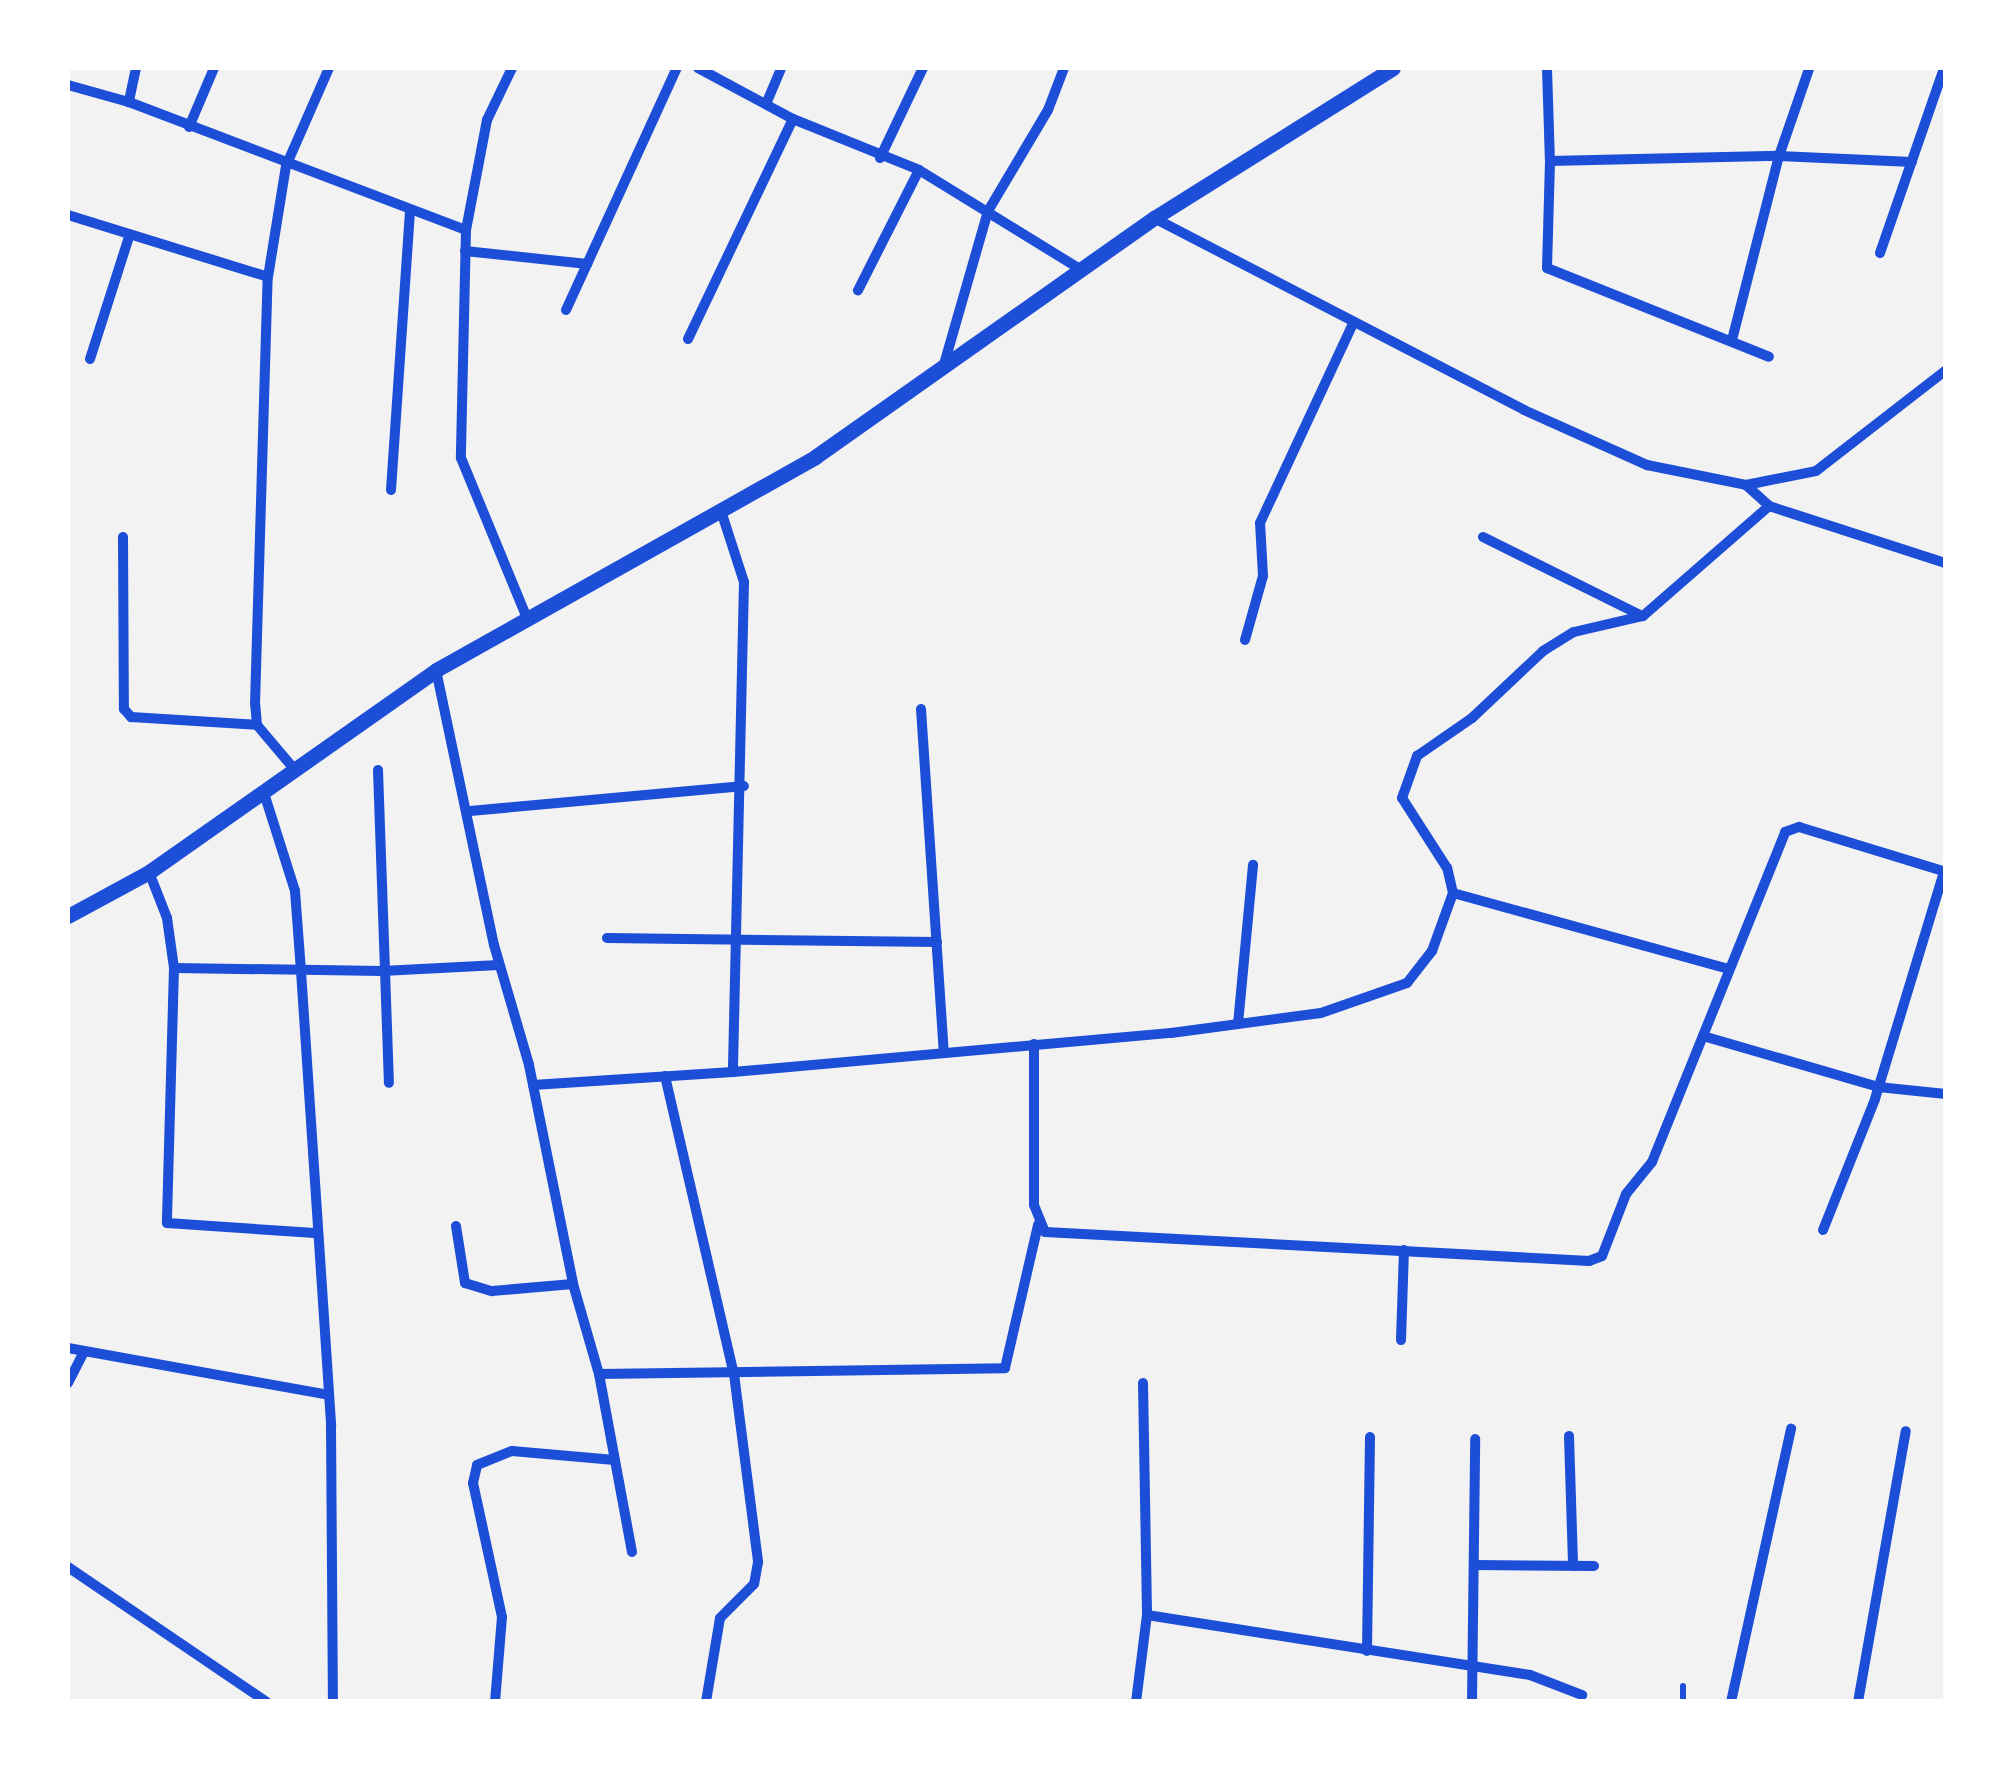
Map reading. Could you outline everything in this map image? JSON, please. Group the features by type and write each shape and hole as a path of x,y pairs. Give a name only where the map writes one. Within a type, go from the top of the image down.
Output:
{"street":[{"path":"129,102 136,68"},
{"path":"189,127 214,68"},
{"path":"295,770 257,725 268,277 286,166 329,68"},
{"path":"512,68 487,120 466,230 461,458 527,618"},
{"path":"566,310 677,68"},
{"path":"698,68 793,119 880,158 919,170 1080,270"},
{"path":"766,104 781,68"},
{"path":"880,158 923,68"},
{"path":"946,361 988,211 1048,110 1064,68"},
{"path":"68,916 149,872 436,670 722,514 815,457 1154,218 1393,68"},
{"path":"1547,68 1548,268 1769,357"},
{"path":"1880,253 1944,68"},
{"path":"1732,340 1779,156 1809,69"},
{"path":"68,85 129,102 286,166 466,230"},
{"path":"688,340 793,119"},
{"path":"1550,162 1779,156 1912,162"},
{"path":"858,290 919,170"},
{"path":"390,490 410,210"},
{"path":"68,215 268,277"},
{"path":"1154,218 1352,324 1647,465 1746,486 1816,471 1946,370"},
{"path":"90,360 130,234"},
{"path":"465,251 587,264"},
{"path":"1245,640 1264,576 1260,523 1352,324"},
{"path":"1746,486 1769,506 1946,564"},
{"path":"533,1085 732,1072 1238,1024 1322,1013 1407,983 1432,950 1453,893 1447,868 1402,798 1417,756 1472,718 1543,651 1574,632 1643,616 1769,506"},
{"path":"722,514 744,582 744,786 732,940 732,1072"},
{"path":"122,537 124,710 130,716 257,725"},
{"path":"1483,537 1643,616"},
{"path":"436,670 470,811 499,965 533,1085 574,1284 599,1374 632,1552"},
{"path":"921,710 944,1052"},
{"path":"378,770 382,972 389,1083"},
{"path":"470,811 744,786"},
{"path":"264,793 295,890 329,1395 333,1702"},
{"path":"1038,1224 1072,1236 1602,1256 1626,1194 1652,1162 1774,852 1792,827 1945,872 1878,1087 1823,1230"},
{"path":"1238,1024 1253,866"},
{"path":"149,872 166,918 174,968 166,1223 316,1233"},
{"path":"1453,893 1728,969"},
{"path":"606,938 937,942"},
{"path":"174,968 382,972 499,965"},
{"path":"1703,1036 1878,1087 1946,1094"},
{"path":"599,1374 1005,1368 1038,1224 1034,1044"},
{"path":"666,1076 734,1374 758,1574 720,1618 706,1702"},
{"path":"456,1226 465,1284 492,1291 574,1284"},
{"path":"1402,1340 1404,1250"},
{"path":"68,1348 329,1395"},
{"path":"68,1383 84,1350"},
{"path":"1136,1702 1147,1615 1143,1384"},
{"path":"1731,1702 1791,1428"},
{"path":"1858,1702 1906,1431"},
{"path":"1368,1651 1370,1436"},
{"path":"1569,1436 1573,1566"},
{"path":"1472,1702 1475,1439"},
{"path":"496,1702 502,1617 473,1483 477,1465 512,1451 615,1460"},
{"path":"1475,1564 1594,1566"},
{"path":"68,1567 267,1702"},
{"path":"1147,1615 1530,1675 1582,1696"}],"lane":[{"path":"1683,1702 1684,1686"}]}
